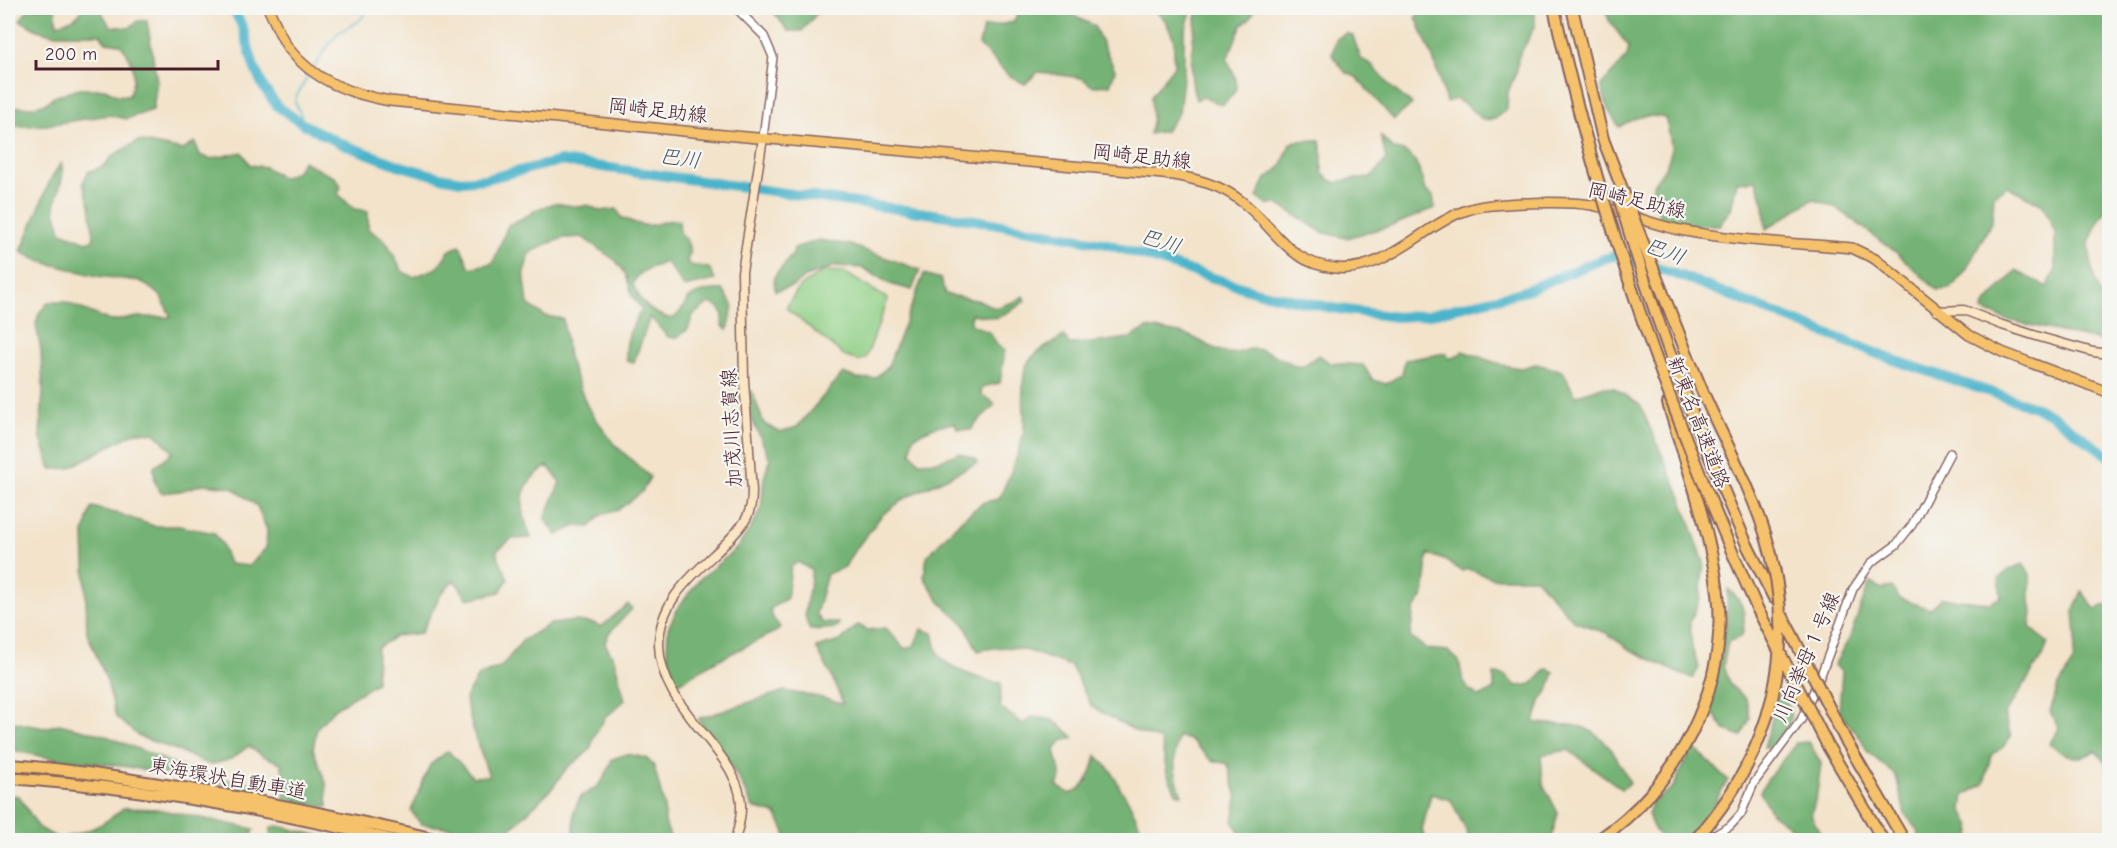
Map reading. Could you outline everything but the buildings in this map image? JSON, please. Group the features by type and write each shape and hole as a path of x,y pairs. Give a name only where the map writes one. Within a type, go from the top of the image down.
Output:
{"highway":[{"name":"新東名高速道路","path":"1554,8 1566,63 1601,194 1656,364 1701,478 1757,608 1829,748 1883,840"},
{"name":"新東名高速道路","path":"1572,8 1603,139 1633,247 1671,360 1707,454 1748,547 1845,739 1904,840"},
{"path":"1603,139 1668,309 1765,533 1780,596 1779,664 1772,702 1761,738 1735,789 1714,819 1695,840"},
{"path":"1598,840 1637,810 1675,762 1703,705 1714,666 1718,638 1718,596 1712,557 1656,364"},
{"name":"東海環状自動車道","path":"8,765 118,778 252,800 318,812 439,840"},
{"name":"東海環状自動車道","path":"8,778 177,797 284,816 393,840"}],"main road":[{"name":"岡崎足助線","path":"268,8 283,39 305,66 331,84 367,97 763,138 1192,178 1222,189 1243,202 1292,253 1319,265 1335,268 1358,267 1385,257 1457,214 1476,207 1538,204 1590,205 1680,230 1852,248 1875,259 1969,335 2002,352 2109,393"},
{"name":"加茂川志賀線","path":"735,840 740,822 740,793 723,759 672,693 664,673 659,644 663,618 669,604 683,584 742,526 750,507 752,491 744,381 742,272 763,138"},
{"path":"1937,311 1964,310 2002,326 2093,352 2109,354"}],"street":[{"path":"736,8 765,36 773,57 763,138"},
{"name":"川向挙母１号線","path":"1709,840 1741,814 1754,783 1802,720 1853,589 1871,563 1896,545 1912,525 1950,453"},
{"path":"2077,840 2083,840"}],"green space":[{"path":"29,8 55,8 57,24 76,17 84,8 102,8 102,13 110,26 129,28 138,21 147,21 157,81 153,110 126,119 109,115 46,125 8,127 8,107 33,107 46,103 55,96 79,89 105,89 117,95 129,96 133,81 131,62 120,44 106,42 100,34 52,34 37,30 20,20"},
{"path":"771,8 821,8 802,31 788,31"},
{"path":"1020,8 1068,8 1069,13 1094,26 1115,70 1110,85 1092,86 1082,78 1038,72 1025,84 1008,75 979,45 983,28 1014,22"},
{"path":"1152,8 1192,8 1184,35 1184,68 1179,113 1165,131 1149,134 1152,123 1151,96 1174,66 1174,39 1165,20"},
{"path":"1198,8 1255,8 1250,18 1242,25 1227,59 1236,79 1236,89 1222,105 1203,97 1196,100 1193,90 1192,54"},
{"path":"1422,8 1535,8 1535,27 1518,58 1517,70 1508,92 1507,108 1495,119 1483,120 1456,99 1446,102 1434,61 1416,17"},
{"path":"1604,8 2103,8 2105,16 2110,19 2109,205 2096,226 2089,244 2092,271 2101,296 2109,306 2109,343 2007,320 1983,310 1984,305 2016,271 2047,287 2055,271 2055,232 2043,205 2007,186 1994,195 1992,221 1966,270 1950,289 1937,290 1898,254 1837,208 1813,199 1766,229 1764,205 1756,180 1737,182 1731,209 1719,225 1683,226 1660,216 1655,203 1653,184 1665,167 1671,153 1665,118 1641,117 1619,127 1608,110 1601,85 1627,57 1629,47 1610,22"},
{"path":"1346,33 1353,36 1361,59 1371,64 1392,88 1412,104 1394,120 1356,77 1345,72 1332,55 1336,39"},
{"path":"1381,136 1393,149 1408,153 1413,158 1425,190 1433,196 1435,208 1394,225 1346,238 1322,232 1276,203 1267,205 1257,197 1266,179 1281,167 1290,144 1296,141 1320,140 1322,173 1337,183 1368,178 1379,169 1386,159"},
{"path":"138,141 183,150 195,142 200,155 210,159 242,152 250,165 265,167 283,178 297,171 303,161 336,178 341,186 338,194 354,209 368,211 368,229 386,241 403,272 414,277 437,268 449,251 460,245 470,268 493,263 508,225 535,210 555,203 579,207 588,205 600,211 617,209 621,217 642,225 671,220 679,221 680,234 686,239 691,252 687,259 690,265 709,268 715,280 684,287 666,262 646,270 635,279 633,284 640,297 653,311 672,319 680,313 693,295 703,292 723,290 733,306 727,330 722,325 723,315 719,307 709,303 693,315 688,329 676,338 668,337 650,317 634,362 627,361 627,340 642,309 632,296 626,274 616,261 582,237 564,238 530,253 524,272 528,304 545,316 563,319 568,357 587,406 613,443 650,477 642,492 618,510 601,515 590,527 576,526 557,535 545,519 560,482 548,466 530,480 525,489 523,506 531,538 512,539 496,551 508,579 500,592 468,599 454,580 441,594 421,633 396,636 377,648 376,683 335,708 317,728 313,749 326,783 328,807 284,800 285,781 281,763 263,756 249,746 231,759 210,765 140,737 116,717 107,681 87,633 84,533 92,507 154,526 179,526 214,533 222,544 229,564 249,566 266,548 267,530 257,506 231,487 203,484 180,491 161,493 155,482 154,467 173,452 155,433 136,432 69,468 51,469 40,436 43,392 41,350 36,324 39,313 49,302 65,302 111,321 139,317 171,317 160,295 140,281 97,276 39,261 21,252 51,178 61,163 63,174 55,209 61,232 87,242 94,239 90,205 83,183 88,172 104,166 112,156"},
{"path":"819,240 850,245 920,270 912,290 890,284 863,268 835,266 805,277 793,286 775,291 774,277 793,254 794,248"},
{"path":"824,271 844,272 888,299 866,358 859,361 846,357 786,308 799,287"},
{"path":"924,274 941,279 945,294 981,301 995,308 1016,301 1023,296 1025,300 1019,306 997,318 971,314 971,324 990,333 997,344 1005,350 1000,383 982,387 981,394 995,404 971,430 957,429 955,423 928,429 913,438 911,452 919,462 938,461 959,453 976,459 977,463 907,497 882,515 852,554 845,567 827,574 816,614 823,623 839,623 837,628 810,630 805,616 811,570 798,562 791,567 787,598 770,609 780,627 777,631 712,663 679,683 675,681 667,650 668,628 678,608 700,579 737,548 761,509 764,478 770,459 750,415 748,392 752,391 764,424 780,432 797,427 843,373 858,379 875,378 888,366"},
{"path":"1147,328 1184,334 1226,353 1233,354 1249,349 1259,350 1301,367 1319,355 1330,363 1363,365 1373,380 1386,384 1402,374 1405,360 1446,353 1449,359 1463,351 1502,365 1521,368 1536,364 1563,371 1575,396 1602,387 1614,388 1640,405 1681,497 1704,562 1700,599 1690,622 1692,648 1699,668 1693,678 1629,649 1606,633 1574,621 1536,578 1493,578 1468,569 1462,571 1428,554 1426,583 1422,597 1414,609 1410,637 1427,649 1448,651 1459,661 1462,677 1468,689 1480,697 1494,689 1494,674 1504,675 1517,686 1532,684 1547,669 1554,672 1548,691 1541,699 1534,722 1572,725 1593,732 1614,754 1630,783 1622,789 1568,750 1541,755 1543,784 1558,813 1551,840 1470,839 1451,800 1431,794 1422,830 1425,840 1243,839 1233,822 1237,798 1228,764 1211,760 1192,741 1178,736 1175,766 1182,795 1176,793 1167,773 1161,740 1137,732 1092,707 1071,666 1016,648 992,648 978,651 964,624 940,602 924,577 927,556 962,519 984,502 999,499 1020,447 1024,429 1024,375 1030,360 1064,336 1069,344 1091,343 1130,338"},
{"path":"2023,564 2030,574 2032,613 2030,627 2048,643 2043,656 2004,715 2011,736 2003,747 1991,755 1984,784 1964,795 1962,809 1971,826 1970,840 1921,840 1917,830 1905,814 1896,776 1867,751 1862,740 1839,712 1842,672 1834,665 1849,639 1870,582 1881,589 1892,587 1898,598 1930,609 1941,598 1990,603 2001,597 1999,578 2010,569"},
{"path":"1728,589 1741,604 1744,616 1742,636 1728,642 1723,666 1730,685 1746,699 1750,718 1742,736 1725,730 1710,709 1726,625"},
{"path":"2082,591 2095,609 2109,604 2109,783 2106,763 2096,751 2077,757 2067,755 2049,744 2059,729 2050,712 2057,689 2073,662 2076,637 2074,610"},
{"path":"628,604 632,609 609,633 605,643 614,659 625,700 605,718 594,736 590,750 566,769 554,786 512,828 488,840 453,828 421,824 411,811 430,765 448,751 473,777 489,776 475,737 465,698 478,676 502,666 523,640 550,624 575,621 594,623 601,627"},
{"path":"858,625 868,630 886,628 905,649 914,646 921,629 933,633 940,656 951,666 968,674 1001,683 1000,707 1023,724 1031,717 1051,720 1059,724 1074,738 1061,741 1055,750 1061,776 1057,786 1070,794 1076,792 1085,784 1091,773 1096,755 1112,772 1129,802 1141,828 1142,840 787,840 776,814 753,808 735,773 698,719 784,691 843,704 816,648 840,641"},
{"path":"1780,690 1789,708 1790,722 1768,748 1764,747"},
{"path":"8,721 44,728 59,724 104,735 211,779 266,785 263,793 129,767 44,757 8,749"},
{"path":"1809,742 1821,763 1811,815 1824,840 1803,840 1799,833 1771,813 1760,792 1796,743"},
{"path":"1693,747 1728,780 1706,818 1684,840 1669,840 1656,833 1648,814 1652,803 1673,787"},
{"path":"627,754 646,758 654,766 664,805 665,822 671,840 574,840 574,811 581,796 601,782 612,759"},
{"path":"8,795 19,796 38,827 59,839 93,828 123,808 157,809 254,829 251,840 8,840"},
{"path":"278,826 338,840 271,840 271,827"}],"waterway":[{"name":"巴川","path":"233,8 243,28 254,67 264,88 277,106 303,124 342,144 401,166 440,177 461,181 486,179 560,161 975,220 1107,244 1257,292 1332,308 1396,317 1427,315 1522,292 1603,259 1619,255 1689,279 1888,358 2029,405 2052,415 2110,457"},
{"path":"314,67 338,33 359,21 368,10 392,8"},
{"path":"302,126 301,115 295,102 310,73"}]}
